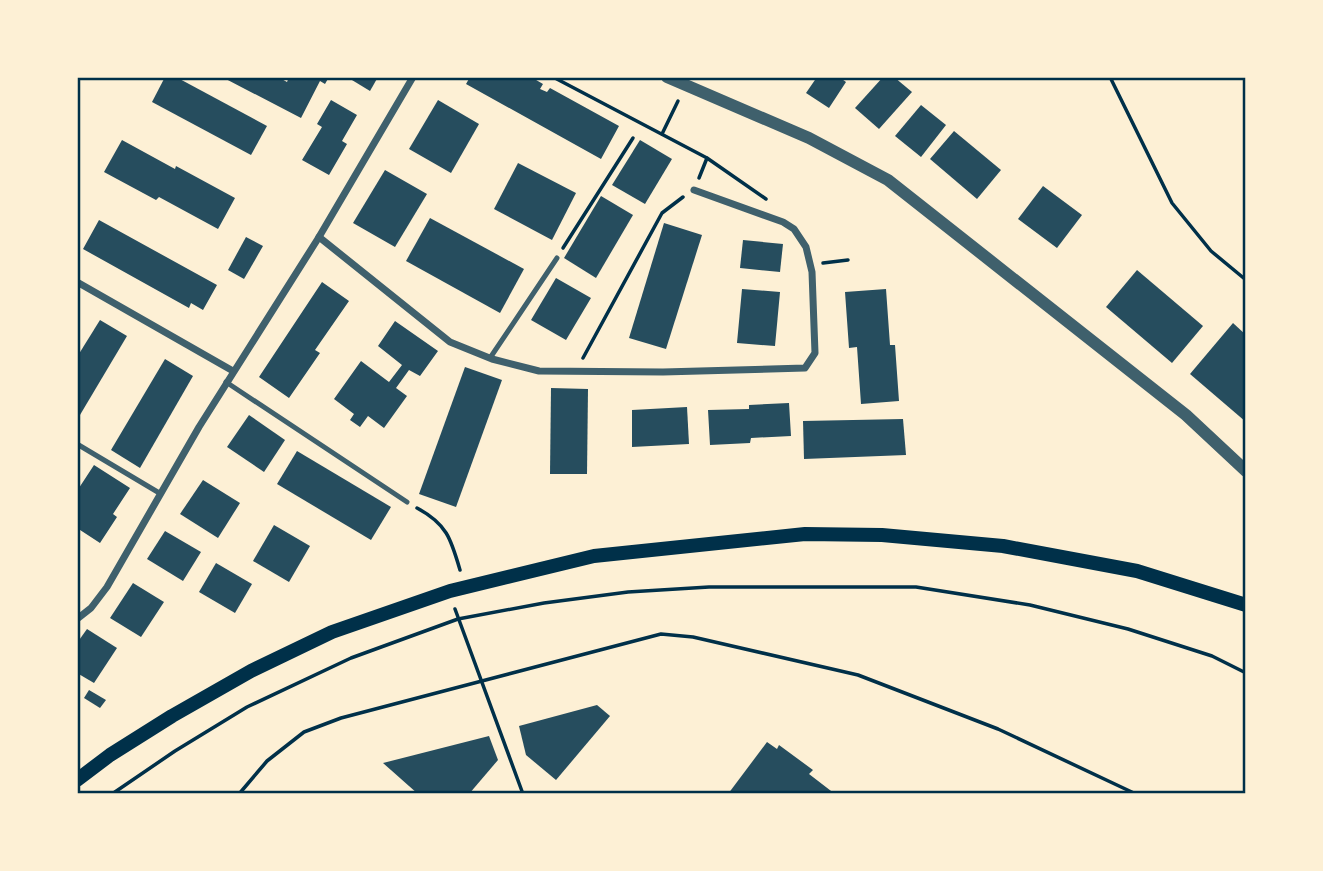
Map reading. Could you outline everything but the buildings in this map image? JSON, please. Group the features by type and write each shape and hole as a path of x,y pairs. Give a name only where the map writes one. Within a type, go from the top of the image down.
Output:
{"main road":[{"path":"77,780 110,755 172,716 251,671 332,632 450,590 594,556 735,540 831,534 882,536 1003,546 1137,571 1246,605"}],"street":[{"path":"77,619 107,587 226,382 319,237 413,77"},
{"path":"667,77 809,138 888,180 1185,415 1246,471"},
{"path":"319,237 450,342 490,358 539,371 663,372 805,368 815,353 812,272 806,247 794,229 783,222 694,190"},
{"path":"77,282 233,371"}],"lane":[{"path":"490,358 557,258"},
{"path":"226,382 407,502"},
{"path":"77,444 161,494"}],"path":[{"path":"553,77 707,158 767,200"},
{"path":"1110,77 1172,203 1211,251 1246,280"},
{"path":"662,134 676,104"},
{"path":"557,258 633,138"},
{"path":"575,372 662,213 694,190 707,158"},
{"path":"822,251 827,263 848,260"},
{"path":"407,502 434,517 450,535 453,547"},
{"path":"113,794 175,751 247,707 351,658 458,619 544,603 628,592 709,587 916,587 1030,605 1128,629 1212,656 1246,673"},
{"path":"450,590 458,619 523,794"},
{"path":"239,794 267,761 304,732 341,718 661,634 693,637 858,675 998,729 1136,794"}]}
